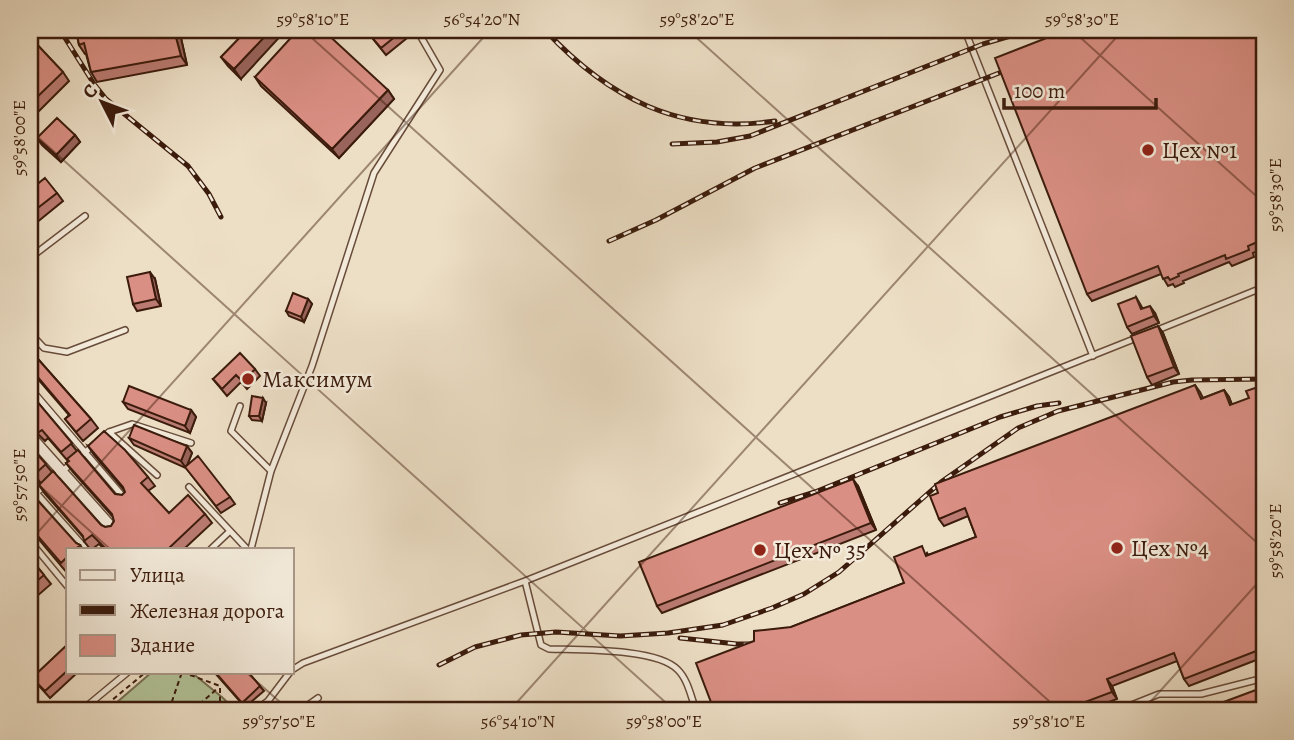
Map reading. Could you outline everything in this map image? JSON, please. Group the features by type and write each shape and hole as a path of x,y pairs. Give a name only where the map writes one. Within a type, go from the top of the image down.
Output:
{"street":[{"path":"30,436 113,529"}],"lane":[{"path":"249,548 271,471 312,366 374,173 440,70 417,30"},
{"path":"973,30 965,31 1093,356"},
{"path":"30,258 85,216"},
{"path":"1154,331 1264,287"},
{"path":"30,333 44,348 67,352 125,330"},
{"path":"294,669 303,663 524,581 1142,336"},
{"path":"30,388 126,500"},
{"path":"240,406 231,431 271,471"},
{"path":"30,498 109,432 132,424 191,443"},
{"path":"109,432 157,475"},
{"path":"30,486 85,548"},
{"path":"189,487 229,532 248,548"},
{"path":"212,548 229,532"},
{"path":"30,541 66,585"},
{"path":"524,581 541,645 549,649 637,654 663,660 681,673 696,710"},
{"path":"82,710 126,674"},
{"path":"256,710 268,701 289,674"},
{"path":"1119,710 1159,694 1201,694 1264,678"},
{"path":"301,710 318,698"}],"path":[{"path":"100,710 144,674"},
{"path":"169,710 181,674"},
{"path":"187,674 220,686"},
{"path":"193,710 220,686"},
{"path":"220,686 220,710"},
{"path":"30,692 46,710"}],"green space":[{"path":"150,674 193,674 235,710 108,710"}],"building":[{"path":"76,30 135,30 137,37 174,30 181,56 91,72 84,43 79,45"},
{"path":"247,30 271,30 234,69 221,57"},
{"path":"298,30 323,30 388,90 332,149 255,77"},
{"path":"374,30 402,31 381,48 369,34"},
{"name":"Цех №1","path":"1067,30 1264,30 1264,239 1248,246 1249,250 1226,259 1225,255 1178,274 1179,276 1170,280 1168,277 1163,279 1158,266 1087,294 995,58"},
{"path":"30,37 63,72 32,102 30,100"},
{"path":"57,118 75,135 56,155 37,138"},
{"path":"45,178 57,193 30,214 30,190"},
{"path":"150,272 156,299 133,304 127,277"},
{"path":"293,293 308,299 301,317 286,311"},
{"path":"1136,297 1141,309 1150,306 1154,316 1127,327 1118,304"},
{"path":"1158,326 1174,367 1147,377 1131,336"},
{"path":"30,350 91,419 76,432 65,419 70,415 30,368"},
{"path":"240,353 255,369 243,382 236,375 222,389 213,379"},
{"name":"Цех №4","path":"1195,385 1201,399 1224,390 1230,405 1249,398 1246,391 1258,387 1264,403 1264,648 1184,679 1174,653 1107,679 1112,692 1064,710 714,710 696,663 754,641 754,631 791,627 904,583 894,557 922,546 926,556 976,537 965,508 939,519 930,496 938,493 935,484"},
{"path":"129,386 191,410 185,426 123,402"},
{"path":"30,393 72,443 61,452 42,430 39,432 30,423"},
{"path":"252,396 263,398 259,416 249,416"},
{"path":"134,425 187,446 181,461 129,438"},
{"path":"104,431 148,477 141,483 169,513 188,495 205,514 169,548 105,548 92,535 84,541 83,536 39,485 53,471 101,525 111,526 114,521 112,514 66,463 78,450 115,494 122,495 125,492 123,487 88,446"},
{"path":"30,446 46,464 35,474 30,468"},
{"path":"198,456 230,497 216,506 185,467"},
{"name":"Цех № 35","path":"853,479 871,523 657,606 639,562"},
{"path":"30,494 80,545 77,548 66,548 66,558 61,563 30,527"},
{"path":"30,558 44,575 30,587"},
{"path":"66,646 66,672 45,691 32,678"},
{"path":"217,674 250,674 260,686 242,703"},
{"path":"1264,687 1264,710 1202,710"},
{"path":"1197,702 1201,710 1189,710 1187,706"}],"railway":[{"path":"60,30 106,99 188,166 209,194 221,217"},
{"path":"545,30 594,75 648,106 677,116 708,122 740,124 775,121"},
{"path":"672,144 717,142 750,136 983,44 1032,30"},
{"path":"1048,34 1061,30"},
{"path":"609,241 656,220 755,168 1017,66"},
{"path":"439,665 475,647 521,635 556,632 620,636 668,633 723,625 804,594 839,572 941,482 1018,428 1058,411 1173,382 1264,379"},
{"path":"780,503 815,492 1000,417 1037,406 1059,403"},
{"path":"680,638 764,644"}],"place":[{"name":"Цех №1","path":"1148,150"},
{"name":"Максимум","path":"248,379"},
{"name":"Цех №4","path":"1117,548"},
{"name":"Цех № 35","path":"760,550"}]}
